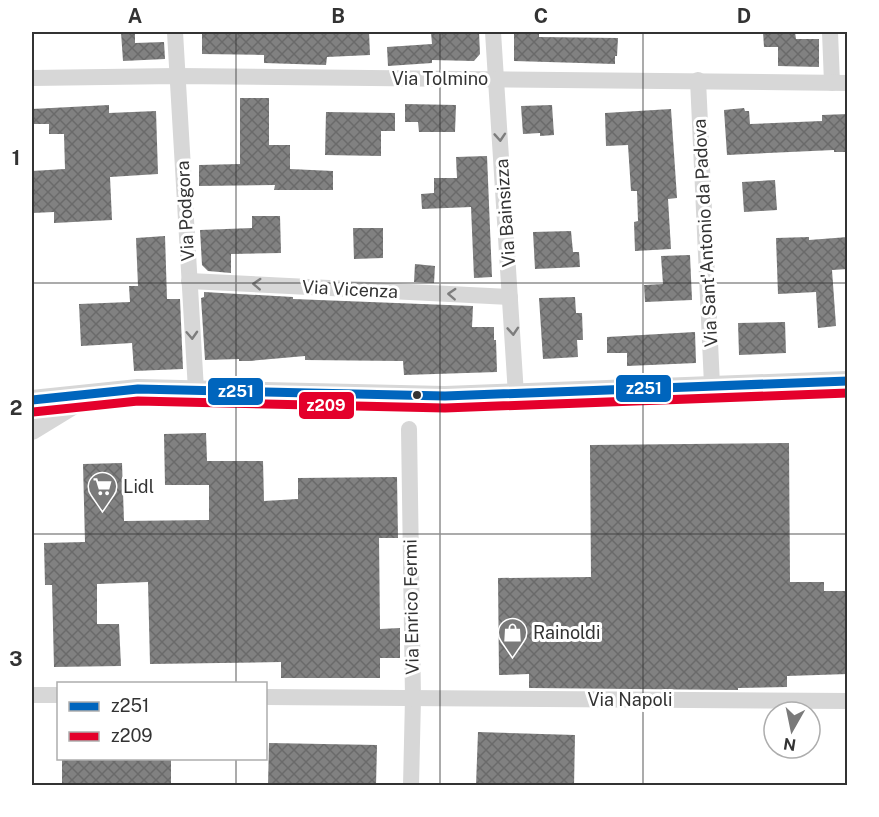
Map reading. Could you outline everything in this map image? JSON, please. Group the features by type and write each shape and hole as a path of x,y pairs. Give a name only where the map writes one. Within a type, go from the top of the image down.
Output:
{"street":[{"name":"Via Podgora","path":"175,32 196,390"},
{"name":"Via Bainsizza","path":"493,32 516,395"},
{"path":"830,32 840,83"},
{"name":"Via Tolmino","path":"32,78 177,76 840,83"},
{"name":"Via Sant'Antonio da Padova","path":"698,80 712,385"},
{"name":"Via Vicenza","path":"189,281 510,297"},
{"path":"32,400 138,389 408,396 516,395 848,381"},
{"path":"32,431 91,393"},
{"path":"32,419 32,431"},
{"name":"Via Enrico Fermi","path":"409,429 413,698 411,786"},
{"path":"32,695 57,695"},
{"name":"Via Napoli","path":"267,697 848,701"}],"building":[{"path":"121,32 135,32 135,43 164,42 165,59 123,61"},
{"path":"202,32 369,32 370,55 327,57 326,65 264,63 264,55 202,54"},
{"path":"431,32 479,32 480,54 474,61 432,60 432,63 388,66 387,47 432,44"},
{"path":"514,32 539,32 539,37 618,38 615,64 514,61"},
{"path":"763,32 795,32 796,39 819,39 819,67 778,66 778,47 764,47"},
{"path":"240,98 269,98 269,145 290,145 290,169 333,171 333,190 274,190 275,185 199,186 199,165 240,164"},
{"path":"405,104 456,105 455,132 419,132 418,122 405,122"},
{"path":"109,105 109,113 156,111 158,174 110,177 112,220 54,223 54,212 32,213 32,171 65,169 64,134 49,134 49,124 32,124 32,109"},
{"path":"552,105 554,135 523,134 521,106"},
{"path":"744,108 745,111 749,111 750,124 822,121 822,115 848,114 848,152 834,152 834,150 727,155 724,110"},
{"path":"671,109 677,198 668,199 671,249 635,251 634,222 638,221 637,191 631,191 628,145 606,146 605,113"},
{"path":"326,112 395,113 395,131 381,131 381,156 325,155"},
{"path":"487,156 492,277 474,278 471,207 422,209 421,194 434,193 434,178 457,178 456,157"},
{"path":"775,180 777,210 744,212 742,182"},
{"path":"252,216 280,216 281,253 231,254 231,273 208,271 202,265 200,230 252,228"},
{"path":"353,228 383,228 383,258 354,259"},
{"path":"571,231 573,252 579,252 580,267 535,269 533,232"},
{"path":"165,236 167,299 180,299 183,369 134,371 132,343 81,346 79,304 130,302 129,286 138,286 136,238"},
{"path":"809,237 809,240 848,237 848,269 832,270 836,326 818,328 816,292 778,294 776,238"},
{"path":"690,255 692,300 645,302 644,285 663,284 661,256"},
{"path":"415,264 435,266 434,283 414,282"},
{"path":"204,292 293,297 293,299 473,306 472,327 494,327 497,372 404,375 403,361 305,360 305,356 249,361 205,360 201,298 204,297"},
{"path":"575,297 576,313 582,313 583,340 577,340 578,357 543,359 539,298"},
{"path":"785,322 786,353 739,355 738,323"},
{"path":"695,332 696,363 627,366 627,353 607,353 607,337"},
{"path":"206,433 207,461 263,461 264,501 298,499 298,478 397,477 398,538 379,538 380,629 400,628 400,658 380,658 380,678 281,678 281,662 150,664 148,582 97,584 97,624 119,624 121,666 54,667 52,585 45,585 44,543 85,542 83,464 122,463 124,521 209,520 209,485 165,485 164,434"},
{"path":"789,443 790,582 824,582 824,591 848,591 848,674 787,676 787,687 738,688 738,690 529,688 529,674 499,675 498,578 591,577 590,445"},
{"path":"478,732 575,735 574,786 476,786"},
{"path":"269,743 377,745 376,786 268,786"},
{"path":"62,760 171,760 171,786 62,786"}],"transit line":[{"name":"z251","path":"32,400 138,389 445,396 848,381"},
{"name":"z209","path":"33,412 138,401 445,408 848,393"}],"place":[{"name":"Lidl","path":"102,512"},
{"name":"Rainoldi","path":"512,658"}]}
